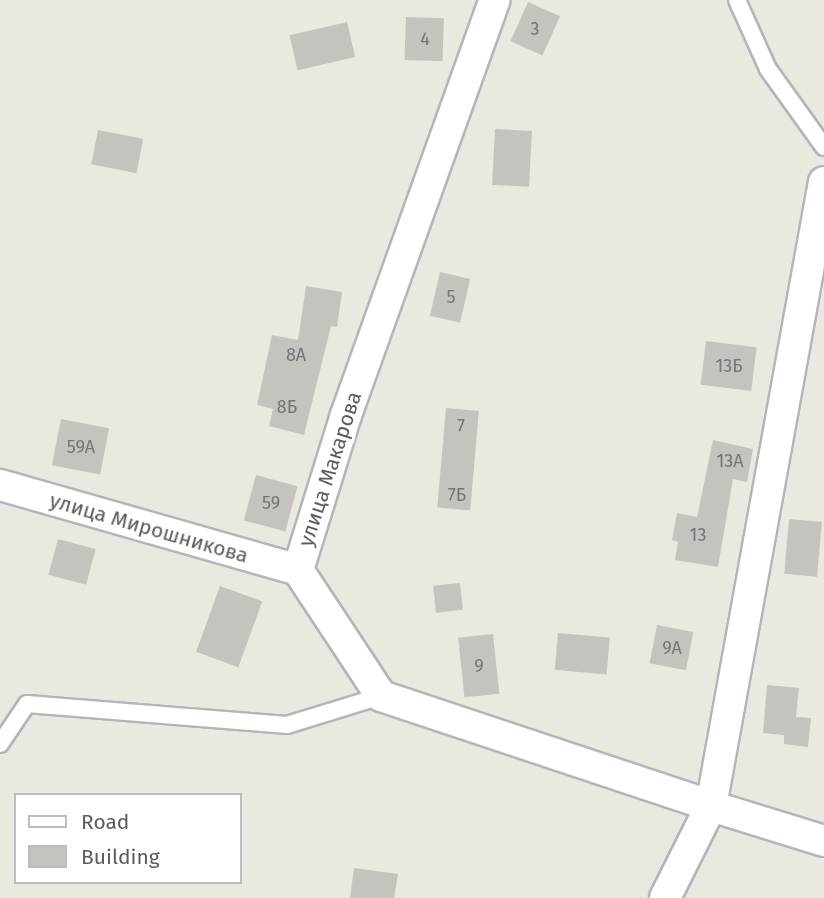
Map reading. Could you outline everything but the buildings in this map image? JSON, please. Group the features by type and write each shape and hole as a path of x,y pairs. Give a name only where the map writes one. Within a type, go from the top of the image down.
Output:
{"street":[{"name":"улица Макарова","path":"381,696 298,570 346,415 495,0"},
{"path":"665,898 711,806 824,182"},
{"name":"улица Мирошникова","path":"0,485 298,570"},
{"path":"381,696 824,841"}],"lane":[{"path":"737,0 768,69 824,148"},
{"path":"0,744 27,704 287,725 381,696"}]}
